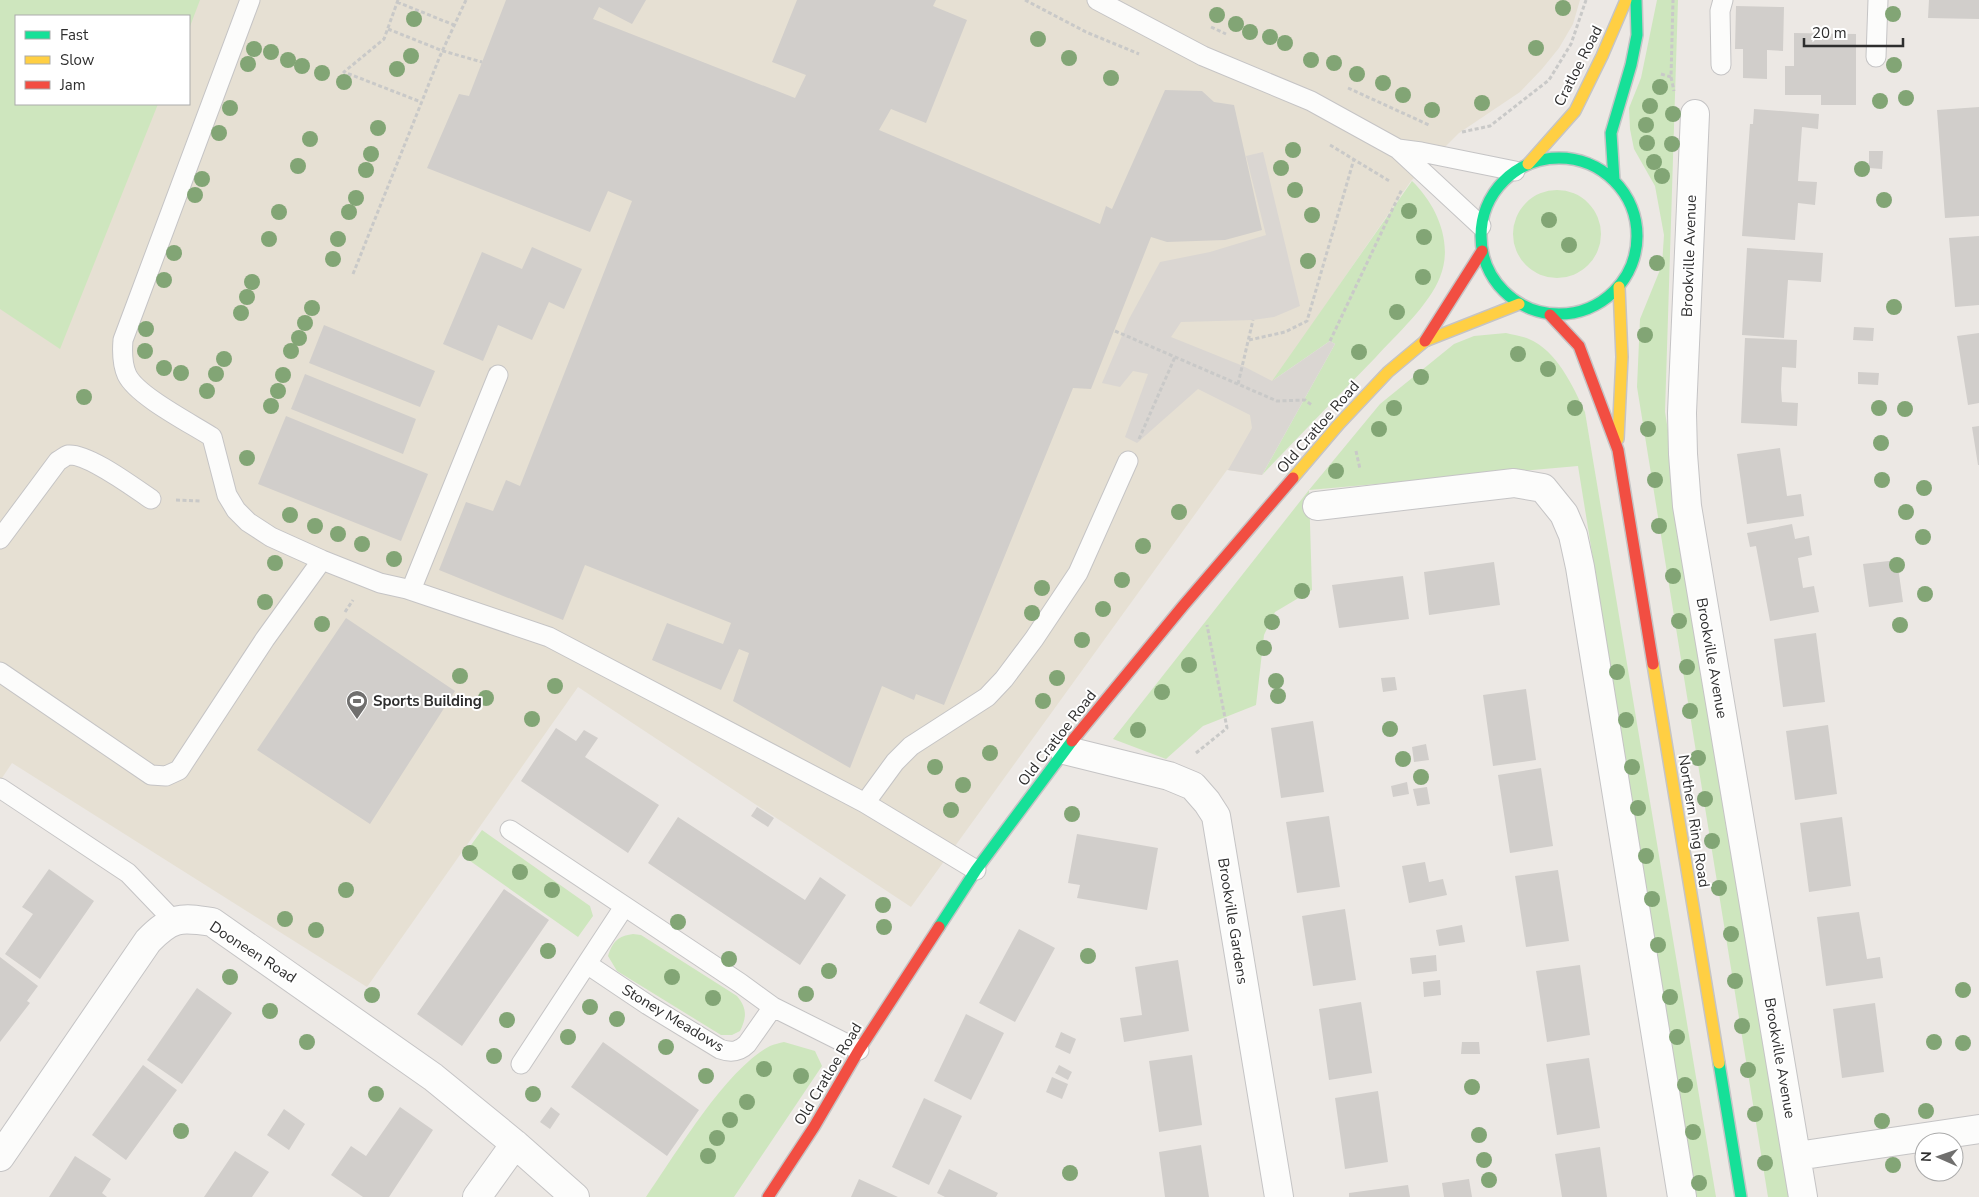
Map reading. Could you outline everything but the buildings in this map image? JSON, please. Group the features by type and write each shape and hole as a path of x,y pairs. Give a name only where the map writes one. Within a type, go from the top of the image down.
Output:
{"main road":[{"name":"Cratloe Road","path":"1521,167 1575,111 1602,56 1626,0"},
{"path":"1614,180 1611,132 1631,65 1637,35 1636,0"},
{"path":"1558,157 1574,159 1602,170 1624,191 1631,204 1638,232 1633,261 1619,287 1605,300 1588,309 1569,314 1550,315 1534,311 1519,304 1494,282 1482,251 1481,226 1487,204 1498,186 1521,167 1542,159 1558,157"},
{"name":"Old Cratloe Road","path":"768,1197 814,1127 859,1050 976,870 1064,750 1183,606 1339,424 1388,372 1425,341 1482,251"},
{"path":"1618,450 1622,357 1619,287"},
{"name":"Old Cratloe Road","path":"1425,341 1519,304"},
{"path":"1550,315 1579,346 1618,450"},
{"name":"Northern Ring Road","path":"1618,450 1741,1197"}],"street":[{"name":"Brookville Avenue","path":"1694,114 1682,413 1687,506 1803,1197"},
{"path":"1316,506 1514,483 1543,488 1564,514 1572,535 1580,567 1682,1197"},
{"name":"Brookville Gardens","path":"1064,750 1169,776 1193,786 1216,816 1279,1197"},
{"name":"Dooneen Road","path":"173,920 193,919 212,922 433,1076 576,1197"},
{"path":"0,1158 148,941 173,920"},
{"path":"1797,1156 1979,1129"},
{"path":"477,1197 515,1144"}],"lane":[{"path":"250,0 123,340 122,360 127,376 138,388 212,437 227,495 236,510 248,522 272,537 322,560 380,583 411,590 549,637 865,803 976,870"},
{"path":"1096,0 1203,56 1311,101 1398,149 1481,226"},
{"path":"1721,65 1720,11 1723,0"},
{"path":"1876,57 1878,0"},
{"path":"1398,149 1521,167"},
{"path":"411,590 498,375"},
{"path":"0,539 58,461 66,455 90,460 151,499"},
{"path":"865,803 895,762 911,746 987,698 1004,679 1034,639 1078,573 1128,461"},
{"path":"0,672 151,775 166,776 179,770 265,640 322,560"},
{"path":"0,788 128,873 173,920"},
{"path":"510,830 773,1007 859,1050"},
{"path":"521,1064 624,907"},
{"name":"Stoney Meadows","path":"587,964 648,1006 716,1047 728,1052 742,1049 747,1044 773,1007"}],"path":[{"path":"353,274 442,51 466,0"},
{"path":"422,102 344,72 384,39 398,1 454,25"},
{"path":"388,29 442,51 482,62"},
{"path":"1248,340 1285,332 1307,321 1354,159"},
{"path":"1238,384 1253,320"},
{"path":"1115,331 1277,401 1305,400 1339,424 1355,445 1365,500"},
{"path":"1136,443 1175,357"},
{"path":"1169,776 1227,728 1207,622 1200,630"}],"shaded area":[{"path":"0,0 1580,0 1573,24 1559,48 1542,69 1520,92 1459,133 1411,181 1274,380 1262,475 1227,470 911,907 578,687 367,987 12,763 0,781"},
{"path":"1263,152 1300,306 1274,317 1253,320 1181,322 1171,337 1243,366 1272,381 1330,341 1335,344 1262,475 1228,470 1252,428 1250,415 1198,389 1137,443 1125,437 1148,374 1133,371 1120,387 1102,383 1129,319 1160,262 1210,252 1266,235 1246,156"}],"green space":[{"path":"0,0 200,0 190,26 190,15 15,15 15,105 158,105 60,349 0,309"},
{"path":"1657,0 1678,0 1665,412 1791,1197 1768,1197 1637,387 1640,319 1662,265 1664,235 1655,186 1634,149 1630,129 1629,108 1641,78"},
{"path":"1412,181 1421,190 1435,213 1444,238 1444,264 1435,287 1429,298 1402,329 1262,475 1335,344 1330,341 1272,381"},
{"path":"1557,190 1574,193 1588,203 1598,217 1601,234 1598,251 1588,265 1574,275 1557,278 1540,275 1526,265 1516,251 1513,234 1516,217 1526,203 1540,193"},
{"path":"1506,333 1524,337 1548,352 1563,370 1585,412 1716,1197 1696,1197 1578,466 1309,490 1380,404 1454,344 1474,336"},
{"path":"1309,490 1312,590 1275,612 1264,635 1256,705 1203,726 1166,759 1113,739"},
{"path":"482,830 590,906 593,916 578,937 463,856"},
{"path":"641,935 737,996 743,1005 745,1013 740,1031 732,1035 721,1035 617,971 608,956 610,951 617,940 623,936"},
{"path":"784,1042 815,1051 822,1066 734,1197 646,1197 702,1114 719,1093 753,1058 770,1046"}],"traffic: fast":[{"path":"1614,180 1611,133 1631,65 1637,35 1636,0"},
{"path":"1551,158 1567,158 1582,161 1596,167 1609,175 1620,186 1634,213 1637,236 1636,251 1628,273 1620,286 1609,297 1582,311 1567,314 1551,314 1536,311 1522,305 1509,297 1498,286 1484,259 1481,244 1481,228 1484,213 1490,199 1498,186 1509,175 1536,161 1551,158"},
{"path":"939,927 976,870 1072,741"},
{"path":"1719,1063 1741,1197"}],"traffic: slow":[{"path":"1528,164 1575,111 1602,56 1626,0"},
{"path":"1618,439 1622,357 1619,287"},
{"path":"1293,478 1339,424 1388,372 1425,341 1519,304"},
{"path":"1653,664 1719,1063"}],"traffic: jam":[{"path":"1425,341 1482,251"},
{"path":"1550,315 1579,346 1618,450 1653,664"},
{"path":"1072,741 1183,606 1293,478"},
{"path":"768,1197 814,1127 859,1050 939,927"}],"place":[{"name":"Sports Building","path":"357,720"}]}
